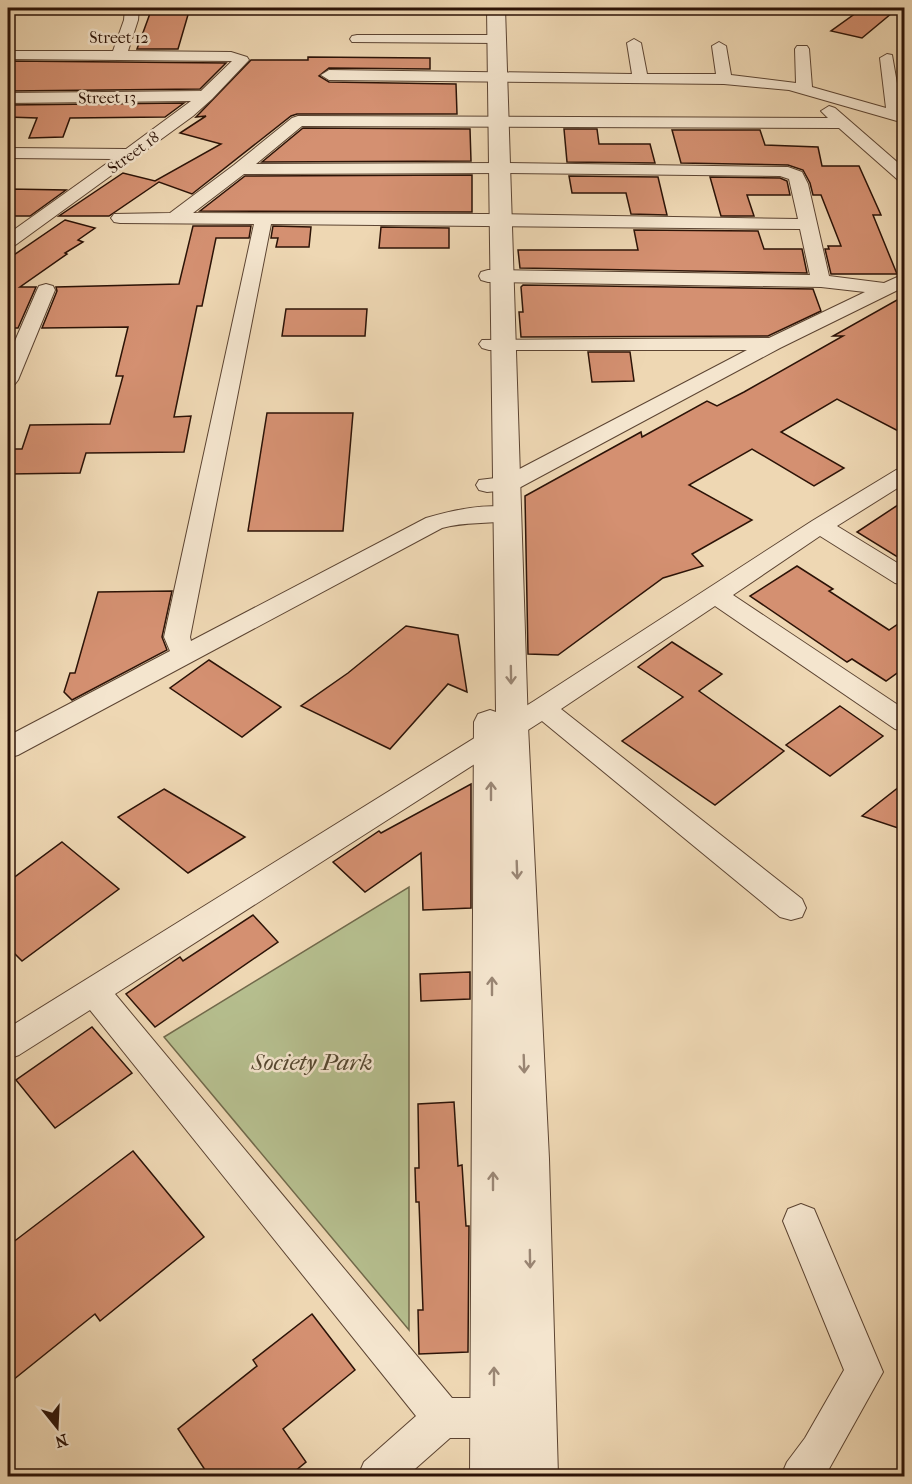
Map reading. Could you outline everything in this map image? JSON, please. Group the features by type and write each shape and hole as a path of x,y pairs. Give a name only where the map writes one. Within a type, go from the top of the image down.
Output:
{"street":[{"path":"119,55 131,20 132,8"},
{"path":"357,39 491,23 501,733 494,1476"},
{"path":"634,43 640,79"},
{"path":"719,46 724,79"},
{"path":"802,50 813,96 904,176"},
{"name":"Street 12","path":"8,55 231,56"},
{"name":"Street 18","path":"8,242 16,229 187,113 241,62 240,58 231,56"},
{"path":"329,75 724,79 776,83 900,116 887,58"},
{"name":"Street 13","path":"8,98 207,96"},
{"path":"658,104 660,113 680,113 679,104"},
{"path":"176,217 240,169 298,121 843,123"},
{"path":"8,153 129,154"},
{"path":"240,169 494,168 782,171 796,177 821,281"},
{"path":"120,218 807,224"},
{"path":"188,652 180,646 177,637 264,218"},
{"path":"496,277 897,284"},
{"path":"8,748 434,523 459,516 498,499 773,344 897,284"},
{"path":"8,381 46,290"},
{"path":"497,344 773,344"},
{"path":"8,1045 543,708 820,526 904,475"},
{"path":"820,526 904,577"},
{"path":"716,595 904,722"},
{"path":"543,708 791,908"},
{"path":"501,733 528,1159 534,1476"},
{"path":"93,990 443,1418"},
{"path":"801,1221 864,1372 819,1452 801,1476"},
{"path":"378,1476 443,1418 494,1418"}],"green space":[{"name":"Society Park","path":"409,887 409,1330 164,1037"}],"building":[{"path":"152,8 190,8 178,49 137,49"},
{"path":"863,8 898,8 862,38 831,31"},
{"path":"308,57 430,58 430,69 329,68 319,76 329,82 456,84 457,114 297,114 291,116 192,194 159,182 109,216 59,216 123,173 155,181 221,144 180,133 206,116 196,117 251,60 308,60"},
{"path":"8,61 226,63 200,89 8,91"},
{"path":"184,103 165,117 70,118 63,137 29,138 37,118 8,117 8,105"},
{"path":"303,128 470,129 471,161 262,162"},
{"path":"564,129 597,129 599,144 650,144 655,163 567,162"},
{"path":"672,130 760,130 765,145 818,147 822,166 859,166 881,215 873,215 897,274 831,274 825,249 829,249 828,246 841,246 821,195 813,195 803,170 788,165 681,163"},
{"path":"472,175 472,212 200,211 245,176"},
{"path":"569,176 658,177 667,215 631,214 626,193 572,193"},
{"path":"710,177 780,178 787,181 790,195 747,195 754,216 721,216"},
{"path":"8,189 66,190 30,216 8,216"},
{"path":"65,220 95,228 78,240 83,242 20,287 36,287 18,328 8,328 8,259"},
{"path":"193,226 251,226 249,238 216,238 202,306 197,306 174,417 191,416 184,452 86,453 80,473 8,474 8,449 22,449 30,425 110,424 123,376 116,376 128,327 42,328 57,291 56,287 179,284"},
{"path":"273,226 311,227 309,247 276,247 278,238 271,238"},
{"path":"381,227 449,228 449,248 379,248"},
{"path":"634,230 758,231 764,249 802,249 807,273 520,268 518,250 638,250"},
{"path":"523,285 813,289 821,311 768,336 521,337 519,312 523,312 521,287"},
{"path":"904,296 904,434 837,399 781,432 844,468 814,486 752,449 689,485 752,520 692,554 703,566 663,578 558,655 528,654 525,496 641,432 642,437 707,401 717,406 744,392 843,336 833,336"},
{"path":"286,309 367,309 365,336 282,336"},
{"path":"588,352 630,352 634,381 592,382"},
{"path":"267,413 353,413 343,531 248,531"},
{"path":"904,501 904,561 857,532"},
{"path":"797,566 833,589 829,591 889,630 904,620 904,668 886,681 852,659 847,662 750,596"},
{"path":"172,591 162,637 167,650 72,700 64,692 70,673 75,673 98,592"},
{"path":"406,626 458,635 467,692 448,684 390,749 301,706 348,673"},
{"path":"672,642 722,674 699,691 784,751 715,805 622,741 683,697 638,667"},
{"path":"209,660 281,707 242,737 170,688"},
{"path":"840,706 883,736 830,776 786,745"},
{"path":"904,783 904,830 862,816"},
{"path":"471,784 471,908 423,910 421,853 365,892 333,862 379,831 381,833"},
{"path":"164,789 245,837 188,873 118,817"},
{"path":"62,842 119,889 22,961 8,947 8,882"},
{"path":"253,915 278,942 155,1027 126,994 180,957 183,961"},
{"path":"470,972 470,999 421,1001 420,974"},
{"path":"92,1027 132,1073 55,1128 16,1080"},
{"path":"454,1102 458,1166 462,1165 466,1226 469,1226 468,1352 419,1354 418,1310 423,1310 419,1202 416,1202 415,1168 419,1168 418,1104"},
{"path":"133,1151 204,1237 100,1321 95,1314 8,1384 8,1246"},
{"path":"312,1314 355,1370 283,1429 306,1462 289,1476 209,1476 178,1429 257,1366 253,1360"}]}
